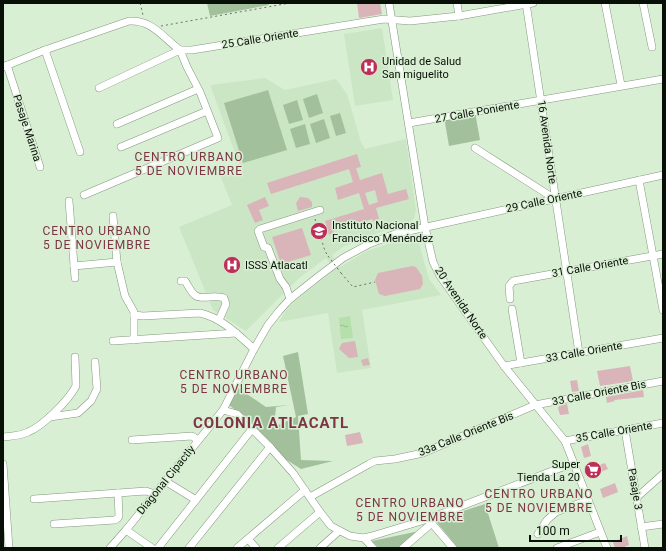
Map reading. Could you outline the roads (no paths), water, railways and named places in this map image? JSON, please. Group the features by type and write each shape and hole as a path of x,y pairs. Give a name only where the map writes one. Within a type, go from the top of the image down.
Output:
{"street":[{"name":"20 Avenida Norte","path":"388,3 392,19 433,262 440,276 504,366 565,441 607,548"},
{"path":"457,3 459,16"},
{"name":"25 Calle Oriente","path":"180,50 192,50 384,18 410,21 459,16 529,3"},
{"name":"16 Avenida Norte","path":"529,3 541,101 579,353"},
{"path":"605,3 621,85"},
{"path":"643,3 652,47"},
{"path":"5,66 117,24 129,21 143,22 153,27 180,50 218,138 84,195"},
{"path":"46,50 80,152"},
{"path":"99,88 180,50"},
{"name":"Pasaje Marina","path":"5,66 40,167"},
{"name":"27 Calle Poniente","path":"409,123 541,101 663,78"},
{"path":"117,124 198,89"},
{"path":"121,147 207,111"},
{"path":"474,148 555,199"},
{"name":"29 Calle Oriente","path":"426,227 663,175"},
{"path":"639,180 663,310"},
{"path":"69,201 75,278"},
{"path":"290,299 286,287 280,279 268,248 264,247 258,231 260,229 316,212"},
{"path":"113,216 117,262 125,296 134,312 134,340"},
{"name":"Diagonal Cipactly","path":"110,548 223,410 268,324 290,299 343,258 395,234 426,227"},
{"name":"31 Calle Oriente","path":"510,298 509,284 517,280 663,254"},
{"path":"74,266 117,262"},
{"path":"181,281 185,281 192,293 198,297 220,296 224,298 226,304 219,320"},
{"path":"512,309 521,363"},
{"path":"134,315 143,316 200,313 219,320 254,349"},
{"path":"113,341 236,333"},
{"name":"33 Calle Oriente","path":"504,366 663,338"},
{"path":"3,437 28,432 50,417 76,386 75,357"},
{"path":"50,417 78,413 91,401 97,389 95,362"},
{"name":"33 Calle Oriente Bis","path":"535,406 663,381"},
{"name":"33a Calle Oriente Bis","path":"310,497 369,464 423,453 535,406"},
{"path":"223,410 237,414 270,447 293,473 331,526 350,536 364,538 430,521 573,463"},
{"name":"35 Calle Oriente","path":"565,441 663,423"},
{"path":"158,548 252,429"},
{"name":"Pasaje 3","path":"625,430 645,548"},
{"path":"132,440 192,436 198,440"},
{"path":"189,548 270,447"},
{"path":"3,464 9,548"},
{"path":"636,498 663,474"},
{"path":"165,481 196,500"},
{"path":"237,548 305,490"},
{"path":"34,499 146,491 155,494"},
{"path":"54,524 115,520 119,516 118,493"},
{"path":"538,534 547,520 556,512 588,500"},
{"path":"278,548 320,512"},
{"path":"430,521 450,547"},
{"path":"403,548 430,521"},
{"path":"641,527 663,524"},
{"path":"126,530 152,548"},
{"path":"320,548 340,531"},
{"path":"557,548 600,532"},
{"path":"364,538 370,547"},
{"path":"248,539 256,548"}],"water":[{"path":"350,316 353,338 341,339 339,318"}],"place":[{"name":"Unidad de Salud San miguelito","path":"369,67"},
{"name":"Instituto Nacional Francisco Menéndez","path":"319,231"},
{"name":"ISSS Atlacatl","path":"232,265"},
{"name":"Super Tienda La 20","path":"593,470"}],"district":[{"name":"CENTRO URBANO 5 DE NOVIEMBRE","path":"189,164"},
{"name":"CENTRO URBANO 5 DE NOVIEMBRE","path":"97,238"},
{"name":"CENTRO URBANO 5 DE NOVIEMBRE","path":"234,382"},
{"name":"COLONIA ATLACATL","path":"271,423"},
{"name":"CENTRO URBANO 5 DE NOVIEMBRE","path":"539,501"},
{"name":"CENTRO URBANO 5 DE NOVIEMBRE","path":"410,510"}]}
